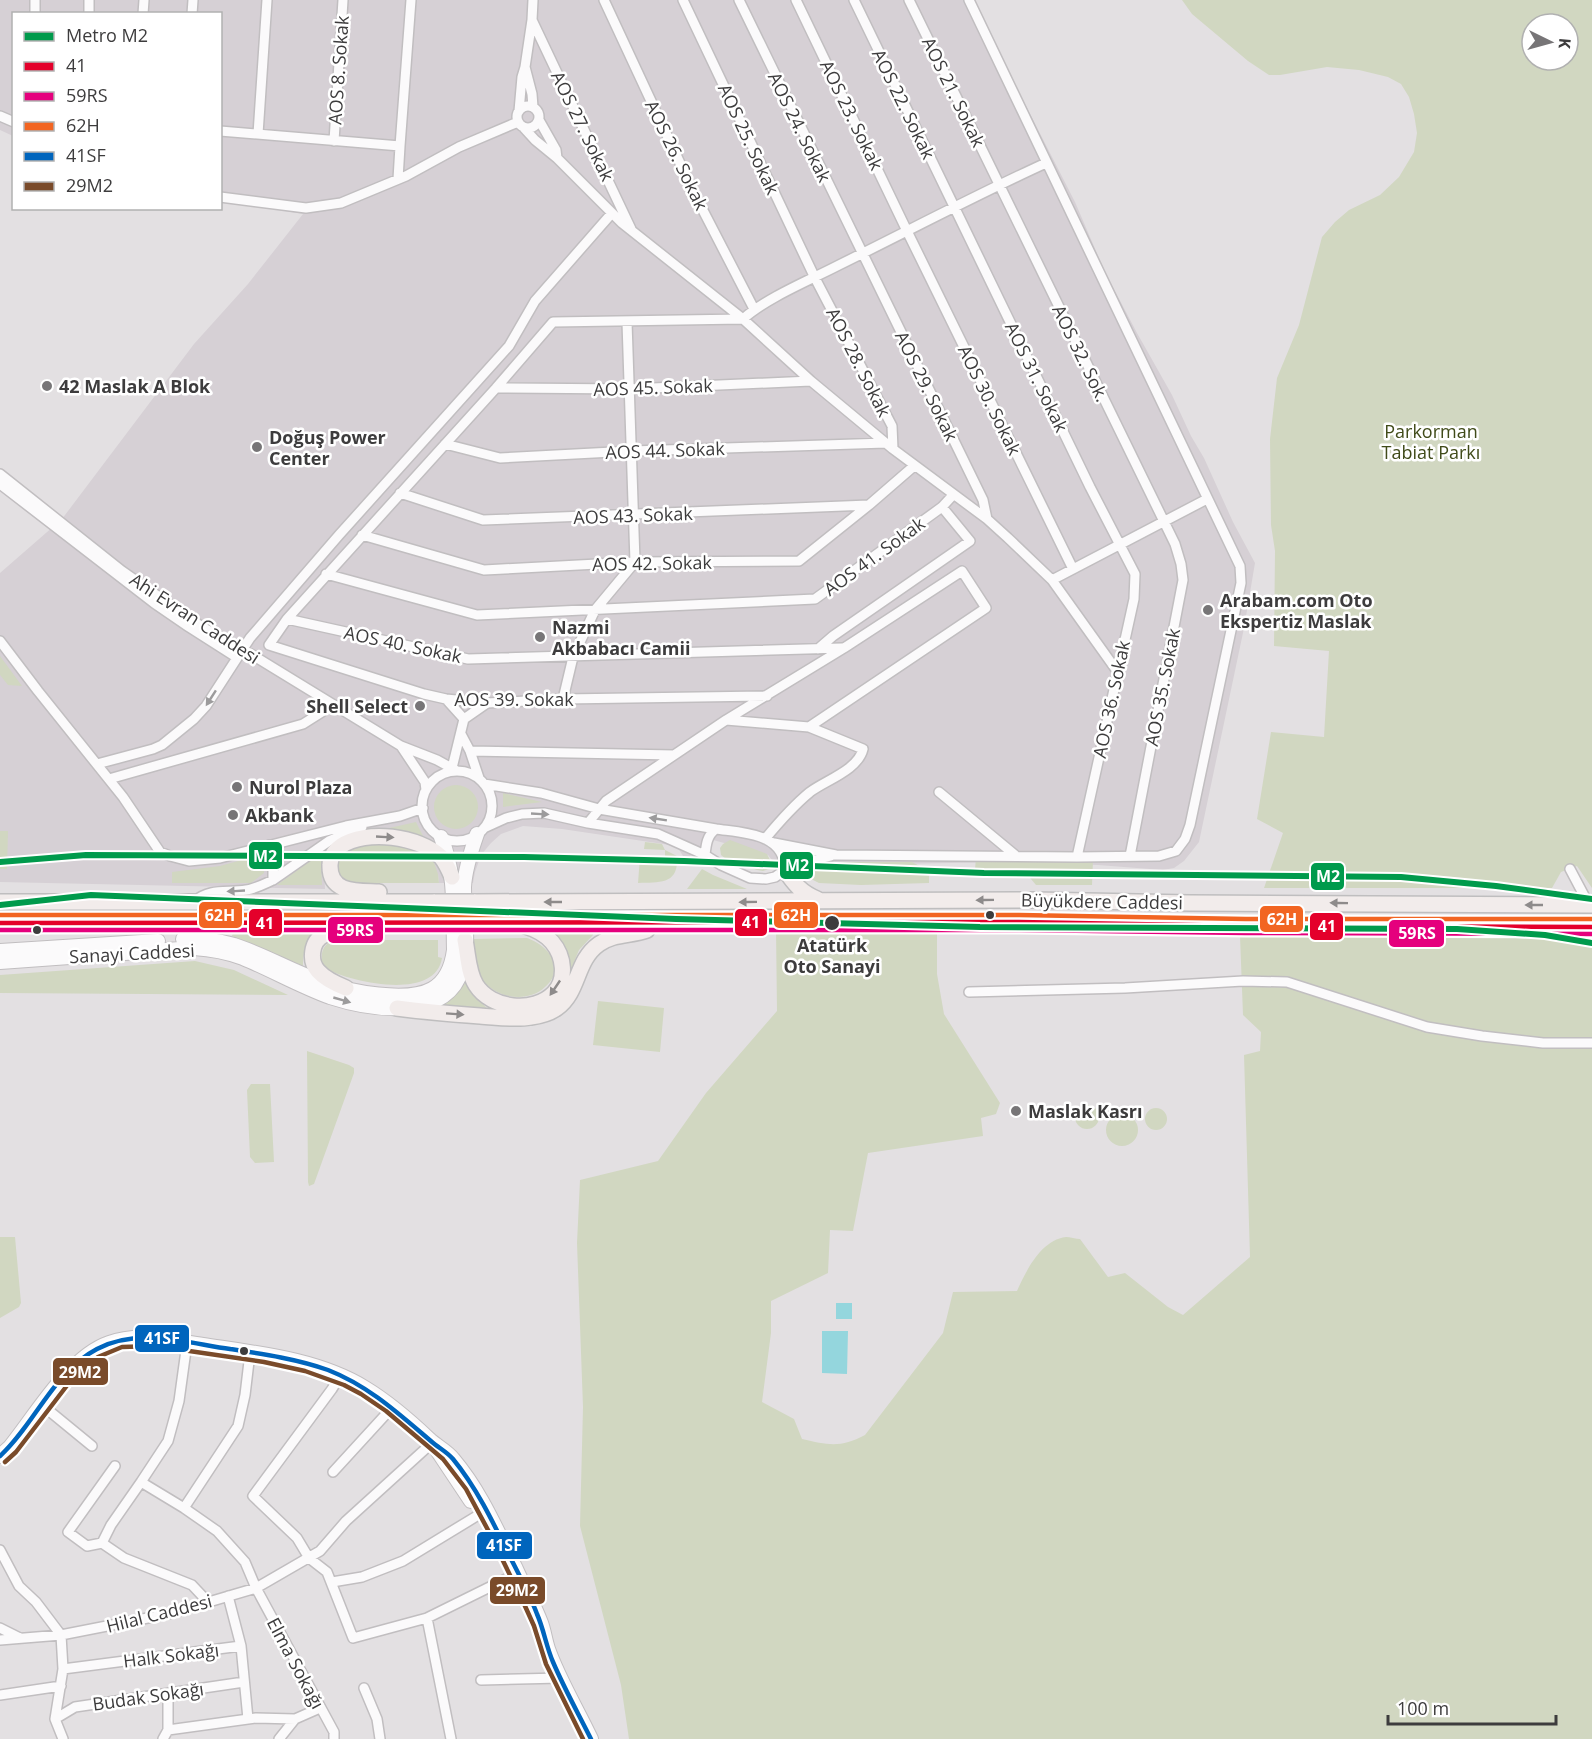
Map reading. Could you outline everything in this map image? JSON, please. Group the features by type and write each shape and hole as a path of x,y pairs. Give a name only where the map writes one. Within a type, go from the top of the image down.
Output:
{"main road":[{"path":"407,902 383,892 352,891 337,885 330,872 330,861 334,852 350,842 374,837 392,837 410,841 434,851 441,857 452,877"},
{"path":"785,870 795,885 808,896 819,901"},
{"name":"Büyükdere Caddesi","path":"0,902 1035,900 1591,905"},
{"path":"1094,923 1128,915 1179,914 1190,903"},
{"path":"346,988 326,978 314,966 312,959 315,944 320,937 326,934 358,931 381,922"},
{"name":"Büyükdere Caddesi","path":"0,923 1094,923 1592,927"},
{"path":"465,940 471,975 476,985 487,997 503,1004 524,1006 546,999 554,993 561,979 563,968 561,957 553,943 539,932 525,926 507,923"},
{"path":"397,1008 514,1018 542,1015 564,1001 575,984 583,960 600,944 612,937 642,932 665,923"}],"street":[{"path":"258,134 267,0"},
{"name":"AOS 8. Sokak","path":"334,141 343,0"},
{"path":"398,179 411,0"},
{"path":"533,0 517,114 521,125 633,232 743,320 811,381 914,466 987,519 1052,580 1117,670"},
{"name":"AOS 26. Sokak","path":"604,0 692,189 754,309"},
{"name":"AOS 25. Sokak","path":"683,0 815,278"},
{"name":"AOS 24. Sokak","path":"739,0 862,254"},
{"name":"AOS 23. Sokak","path":"796,0 907,231"},
{"name":"AOS 22. Sokak","path":"854,0 955,208"},
{"name":"AOS 21. Sokak","path":"909,0 999,185"},
{"path":"836,855 807,862 785,870 775,877 750,878 720,866 705,855 658,834 588,823 544,813 522,814 506,818 469,839 459,841 441,837 428,825 423,808 426,790 432,782 454,769 469,772 482,781 541,793 599,809 750,834 769,841 836,855 1159,856 1176,851 1185,839 1190,825 1241,583 1240,566 969,0"},
{"name":"AOS 27. Sokak","path":"532,20 633,232"},
{"path":"525,67 529,77 533,107"},
{"path":"519,111 525,106 533,107 539,112 539,120 558,158"},
{"path":"222,197 306,208 341,203 398,179 459,147 521,125 528,129 535,126 539,120"},
{"path":"222,131 400,146"},
{"path":"287,619 553,322 743,320 754,309 1046,163"},
{"name":"AOS 32. Sok.","path":"999,185 1163,522"},
{"name":"AOS 31. Sokak","path":"955,208 1119,545"},
{"path":"97,764 143,753 162,745 194,719 206,706 239,652 508,346 535,301 612,213"},
{"name":"AOS 30. Sokak","path":"907,231 1073,569"},
{"name":"AOS 29. Sokak","path":"862,254 983,500 987,519"},
{"name":"AOS 28. Sokak","path":"815,278 892,426 890,446"},
{"path":"562,699 573,657 594,610 635,562 627,322"},
{"name":"AOS 45. Sokak","path":"495,388 630,389 811,381"},
{"name":"AOS 44. Sokak","path":"446,444 500,458 632,451 890,446"},
{"name":"AOS 42. Sokak","path":"362,535 484,570 635,562 799,561 870,505 914,466"},
{"name":"Ahi Evran Caddesi","path":"0,474 122,571 239,652"},
{"name":"Ahi Evran Caddesi","path":"0,484 154,603 189,627 239,652 401,746 454,769"},
{"name":"AOS 43. Sokak","path":"400,493 483,520 870,505"},
{"name":"AOS 41. Sokak","path":"326,574 477,615 816,599 942,507 953,495"},
{"path":"1052,580 1208,499"},
{"path":"817,649 970,542 942,507"},
{"name":"AOS 35. Sokak","path":"1130,855 1183,580 1175,544 1163,522"},
{"name":"AOS 36. Sokak","path":"1077,857 1136,585 1135,574 1119,545"},
{"path":"588,823 606,801 674,755 962,571 986,608 809,727"},
{"name":"AOS 40. Sokak","path":"287,619 468,659 844,648"},
{"name":"AOS 39. Sokak","path":"287,619 269,645 446,699 487,703 562,699 767,696"},
{"path":"0,641 109,779 160,852 189,861 220,858 346,826 382,820"},
{"path":"446,699 464,719"},
{"path":"454,769 464,719 487,703"},
{"path":"109,779 303,724 333,705"},
{"path":"726,720 809,727 863,749 861,756 843,772 811,792 782,817 769,841"},
{"path":"461,734 489,792 492,811 481,831"},
{"name":"Ahi Evran Caddesi","path":"401,746 425,782 426,790"},
{"path":"470,751 674,755"},
{"path":"939,792 1015,855"},
{"path":"194,902 203,894 210,892 248,890 273,880 329,842 382,820 423,808"},
{"path":"705,855 711,832 716,829"},
{"name":"Sanayi Caddesi","path":"0,962 209,949 241,958 354,1004 397,1008 423,1005 438,1000 449,992 462,970 465,956 464,884 468,863 481,831"},
{"name":"Sanayi Caddesi","path":"0,951 187,939 209,940 232,944 316,980 359,992 416,994 432,989 441,982 448,972 454,950 452,877 450,860 441,837"},
{"path":"769,841 782,855 785,870"},
{"path":"269,845 273,861 273,880"},
{"path":"1570,869 1591,905"},
{"path":"969,992 1125,988 1243,981 1287,982 1427,1027 1543,1043 1592,1043"},
{"path":"0,1456 10,1447 78,1363 93,1351 109,1343 128,1339 157,1338 250,1353 313,1366 363,1387 412,1423 433,1442 484,1512 540,1621 548,1649 591,1739"},
{"path":"102,1543 111,1525 168,1440 179,1401 187,1343"},
{"path":"184,1508 238,1426 245,1395 250,1353"},
{"path":"340,1376 253,1496 297,1538 309,1558 327,1572 353,1638 427,1618 510,1577"},
{"path":"42,1405 92,1446"},
{"path":"333,1472 387,1413 390,1406"},
{"name":"Hilal Caddesi","path":"0,1640 61,1635 168,1614 256,1588 320,1551 346,1521 433,1442"},
{"path":"115,1466 68,1532 87,1546 102,1543 124,1558 192,1586 208,1602"},
{"name":"Elma Sokağı","path":"141,1482 217,1531 245,1562 256,1588 334,1732 334,1739"},
{"path":"332,1582 362,1577 403,1561 484,1512"},
{"path":"484,1512 510,1577 533,1626 548,1649"},
{"path":"0,1550 19,1586 36,1602 61,1635 63,1669 55,1719 63,1739"},
{"path":"228,1596 241,1646"},
{"path":"427,1618 451,1739"},
{"path":"0,1628 21,1638"},
{"name":"Halk Sokağı","path":"63,1669 241,1646 248,1719"},
{"path":"481,1680 561,1678"},
{"name":"Budak Sokağı","path":"55,1719 75,1707 244,1682"},
{"path":"0,1695 61,1686"},
{"path":"364,1688 377,1719 380,1739"},
{"path":"163,1739 168,1730 168,1693"},
{"path":"168,1730 248,1719 295,1719 320,1708"},
{"path":"279,1739 295,1719"}],"shaded area":[{"path":"0,0 972,0 1075,202 1105,272 1172,395 1255,563 1244,628 1199,842 1184,861 1174,868 1163,870 1010,862 832,865 810,870 775,864 768,855 706,838 702,847 697,847 685,863 678,848 670,845 562,829 523,826 501,834 491,843 481,855 473,883 439,883 438,874 337,865 324,865 325,889 0,882 0,573 62,519 194,344 248,284 303,214 222,200 222,12 12,12 12,136 0,130"}],"green space":[{"name":"Parkorman Tabiat Parkı","path":"1182,0 1592,0 1592,888 1577,866 1561,872 1552,888 1264,888 1283,833 1257,819 1271,732 1324,737 1329,651 1274,646 1275,551 1271,525 1270,439 1277,378 1299,325 1322,237 1349,210 1380,195 1399,177 1414,152 1417,133 1409,97 1401,84 1388,77 1359,70 1327,67 1269,75 1248,61 1192,14"},
{"path":"0,656 22,686 8,685 0,675"},
{"path":"456,785 465,786 472,791 477,798 477,816 472,823 465,828 456,829 447,828 440,823 435,816 434,807 435,798 440,791 447,786"},
{"path":"503,793 542,802 503,807"},
{"path":"416,822 425,840 376,831"},
{"path":"0,831 8,831 7,869 0,869"},
{"path":"730,840 767,854 772,864 769,869 757,870 726,859 721,855 720,848"},
{"path":"645,842 662,844 665,850 644,849"},
{"path":"385,843 405,845 432,857 439,883 351,883 340,877 337,865 340,857 346,852 362,846"},
{"path":"665,850 677,856 675,872 671,877 661,882 638,883 640,857 665,858"},
{"path":"324,851 321,864 322,885 277,885"},
{"path":"263,854 264,873 251,883 172,883 172,872 220,866"},
{"path":"976,857 1093,860 1092,885 1036,885 1026,873 975,870"},
{"path":"835,862 912,862 929,871 929,883 861,885 819,883 811,879 809,873 812,867"},
{"path":"702,869 713,875 747,889 687,889"},
{"path":"776,929 937,930 937,974 944,1014 1000,1103 996,1114 981,1118 983,1136 868,1153 853,1231 830,1230 828,1273 771,1301 771,1333 762,1402 794,1419 802,1439 834,1444 849,1442 865,1435 943,1333 953,1292 1017,1291 1042,1250 1057,1239 1066,1237 1080,1239 1108,1277 1125,1273 1168,1307 1183,1315 1250,1257 1244,1055 1260,1051 1261,1032 1243,1015 1240,936 1592,935 1592,1739 629,1739 621,1685 580,1526 583,1407 577,1243 580,1180 658,1161 706,1093 777,1011"},
{"path":"233,933 312,933 305,949 303,966 232,936"},
{"path":"593,933 579,950 572,967 569,967 565,949 554,934"},
{"path":"527,938 542,946 552,958 555,965 551,980 536,993 526,996 516,997 495,991 480,977 475,964 474,939"},
{"path":"337,940 438,940 438,957 442,958 436,972 424,980 408,984 371,983 352,979 324,968 323,950 328,943"},
{"path":"195,961 234,970 288,995 0,993 0,975"},
{"path":"466,981 477,999 487,1008 438,1006 454,995"},
{"path":"598,1001 664,1008 660,1052 593,1045"},
{"path":"307,1051 354,1068 314,1184 309,1186 308,1182"},
{"path":"251,1084 270,1084 274,1162 255,1163 250,1157 247,1090"},
{"path":"1087,1105 1096,1108 1099,1117 1096,1126 1087,1129 1078,1126 1075,1117 1078,1108"},
{"path":"1152,1108 1160,1108 1167,1115 1167,1123 1160,1130 1152,1130 1145,1123 1145,1115"},
{"path":"1122,1114 1133,1119 1138,1130 1133,1141 1122,1146 1111,1141 1106,1130 1111,1119"},
{"path":"0,1237 15,1237 21,1303 19,1307 0,1318"}],"water":[{"path":"836,1303 852,1303 852,1319 836,1319"},
{"path":"822,1331 848,1331 847,1374 822,1373"}],"metro line":[{"name":"M2","path":"0,862 86,855 524,857 984,873 1401,877 1496,886 1592,899"},
{"name":"M2","path":"0,905 91,895 676,919 980,927 1457,929 1545,935 1592,943"}],"transit line":[{"name":"62H","path":"0,915 1019,915 1246,919 1592,919"},
{"name":"41","path":"0,923 1019,922 1246,926 1592,927"},
{"name":"59RS","path":"0,930 1019,930 1592,934"},
{"name":"41SF","path":"0,1456 24,1429 68,1371 97,1349 113,1342 163,1338 292,1360 316,1366 343,1377 383,1402 448,1454 469,1481 490,1516 527,1591 553,1662 591,1739"},
{"name":"29M2","path":"5,1462 16,1452 72,1379 98,1357 122,1347 155,1346 264,1362 305,1371 344,1385 386,1411 443,1459 466,1489 525,1606 546,1664 583,1739"}],"place":[{"name":"42 Maslak A Blok","path":"47,386"},
{"name":"Doğuş Power Center","path":"257,447"},
{"name":"Arabam.com Oto Ekspertiz Maslak","path":"1208,610"},
{"name":"Nazmi Akbabacı Camii","path":"540,637"},
{"name":"Shell Select","path":"420,706"},
{"name":"Nurol Plaza","path":"237,787"},
{"name":"Akbank","path":"233,815"},
{"name":"Atatürk Oto Sanayi","path":"832,923"},
{"name":"Maslak Kasrı","path":"1016,1111"}]}
